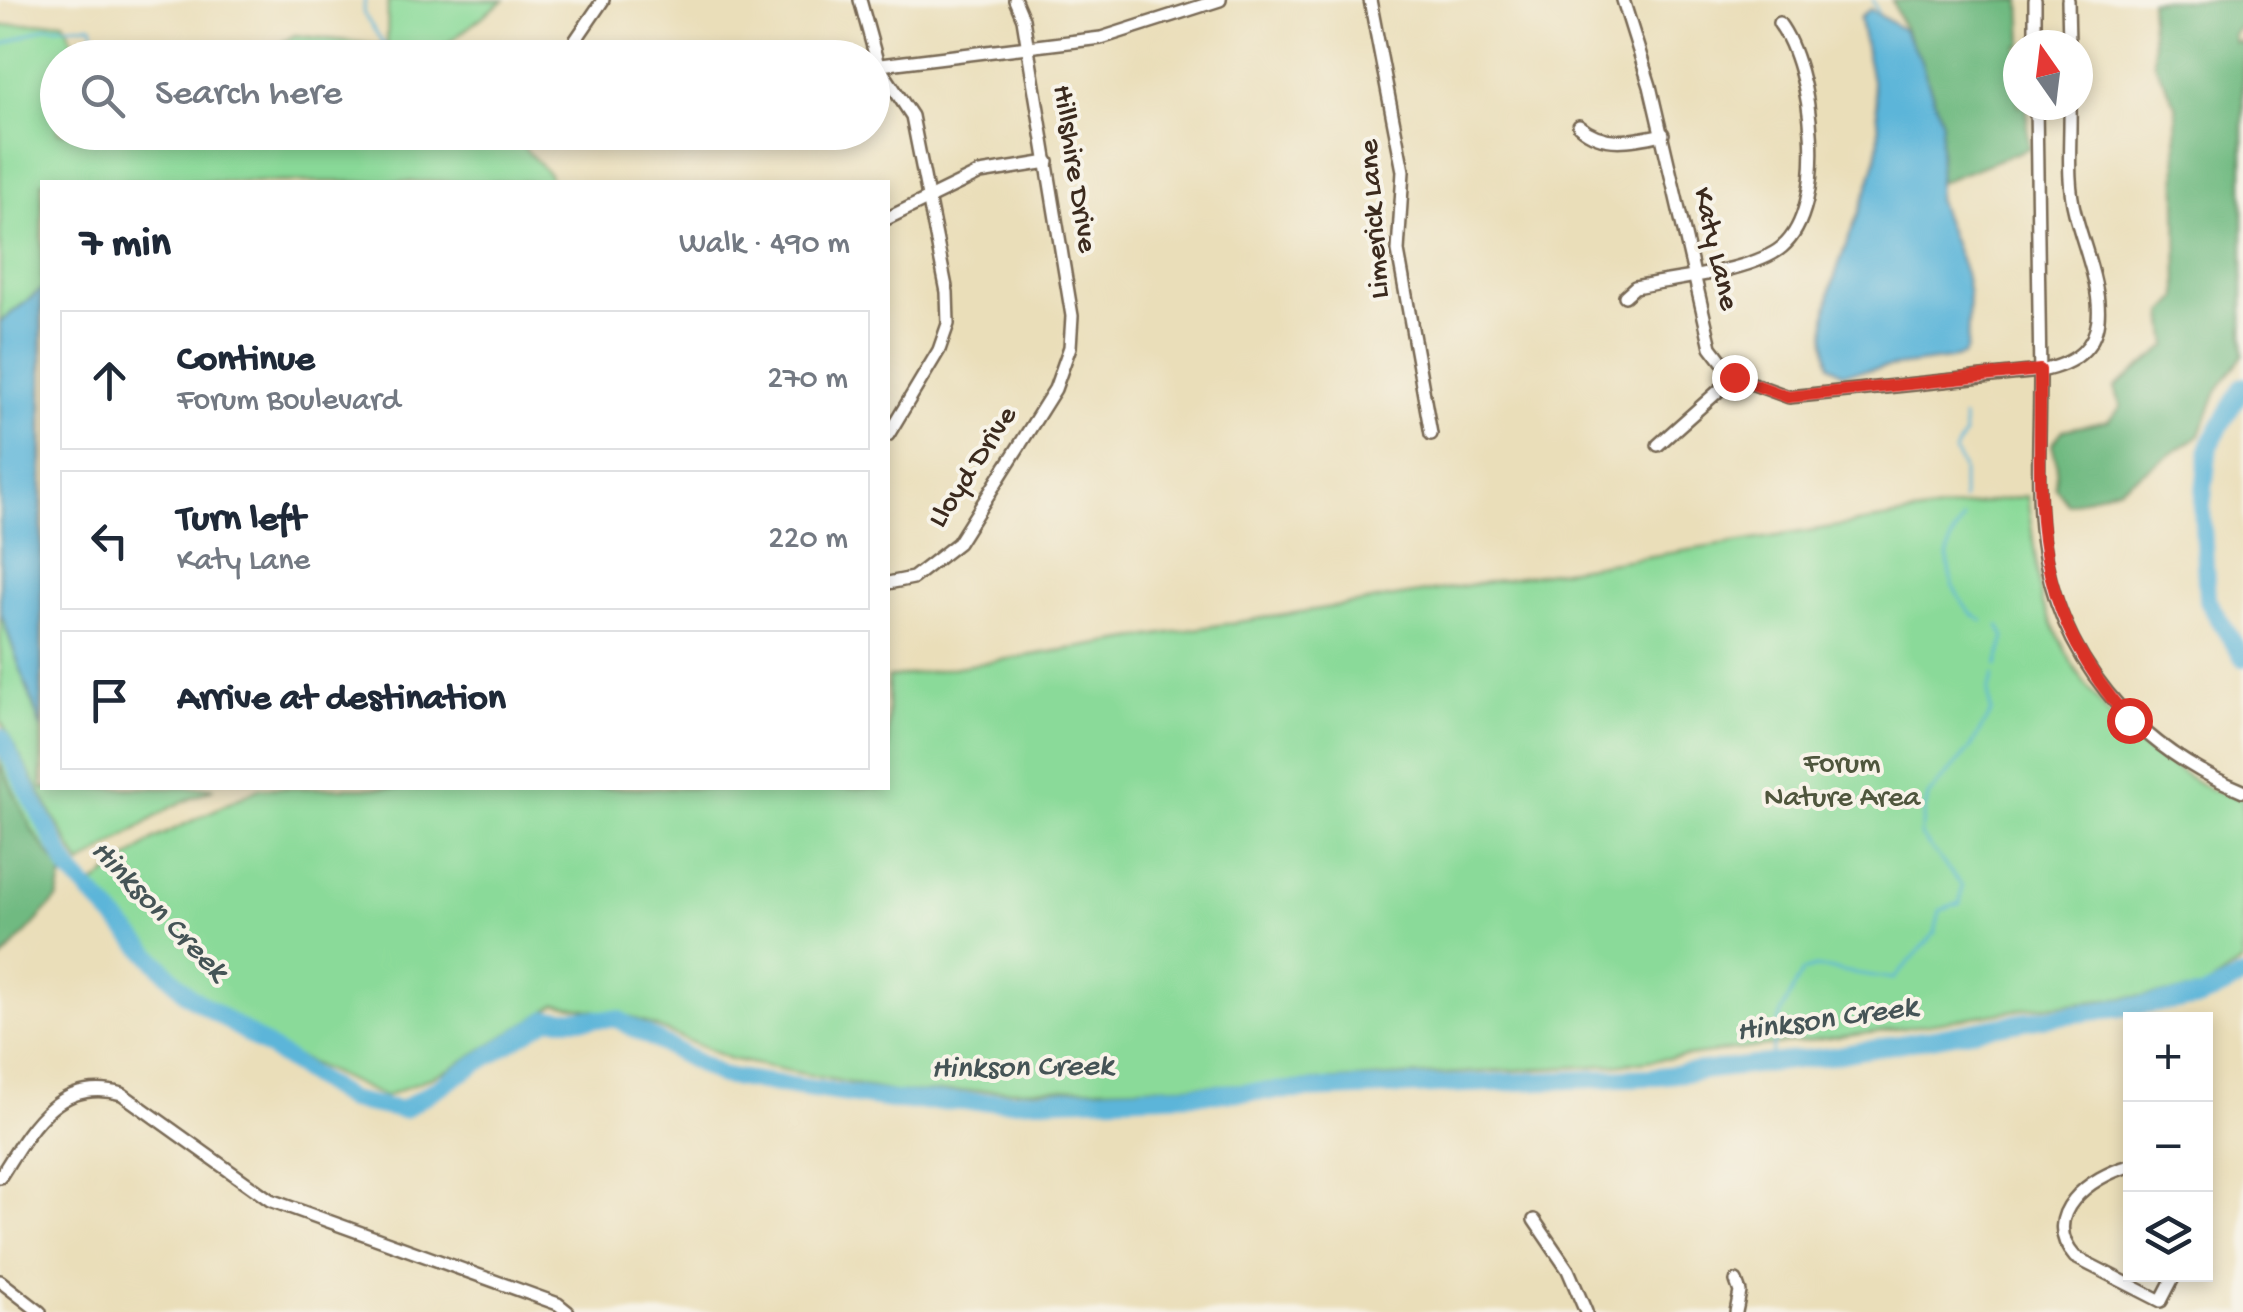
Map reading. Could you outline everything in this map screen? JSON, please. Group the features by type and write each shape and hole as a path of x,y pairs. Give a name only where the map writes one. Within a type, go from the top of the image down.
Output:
{"street":[{"path":"576,40 604,0"},
{"path":"860,0 869,40"},
{"name":"Hillshire Drive","path":"1015,0 1028,48 1048,162 1072,316 1070,347"},
{"path":"890,63 1101,38 1220,0"},
{"name":"Limerick Lane","path":"1370,0 1402,171 1398,251 1431,434"},
{"name":"Katy Lane","path":"1623,0 1662,134 1711,347 1734,377"},
{"path":"2034,0 2035,30"},
{"path":"2068,0 2069,30"},
{"path":"1624,296 1635,287 1765,257 1792,236 1812,172 1814,140 1790,38 1779,23"},
{"path":"890,86 912,116 947,292 948,324 939,350 890,432"},
{"path":"2036,120 2042,534 2058,611 2081,657 2129,720 2203,775 2243,791"},
{"path":"1658,446 1734,377 1788,397 2040,370 2065,364 2085,347 2100,313 2096,273 2073,202 2070,120"},
{"path":"1579,126 1593,138 1617,141 1662,134"},
{"path":"890,217 980,173 1048,162"},
{"name":"Lloyd Drive","path":"890,583 913,578 958,542 1055,389 1070,347"},
{"path":"0,1177 48,1108 70,1094 106,1090 122,1094 270,1200 558,1304 568,1312"},
{"path":"2123,1170 2082,1190 2069,1202 2062,1216 2062,1236 2074,1257 2160,1302 2170,1312"},
{"path":"1534,1220 1568,1270 1586,1312"},
{"path":"0,1281 40,1312"},
{"path":"1736,1281 1740,1292 1736,1312"},
{"path":"2160,1302 2171,1282"}],"green space":[{"path":"388,0 504,0 452,40 387,40"},
{"path":"1892,0 2021,0 2022,30 2003,30 2003,120 2027,120 2029,148 1938,183 1940,128 1922,68"},
{"path":"2150,0 2243,0 2243,22 2233,35 2235,43 2243,41 2243,355 2217,391 2200,435 2120,487 2068,504 2055,487 2057,464 2052,444 2063,430 2108,421 2121,407 2115,387 2168,346 2164,313 2178,298 2176,105 2154,63"},
{"path":"64,21 72,40 40,40 40,150 526,150 550,180 40,180 40,790 209,790 171,807 80,865 0,720 0,26"},
{"path":"295,35 337,40 286,40"},
{"name":"Forum Nature Area","path":"2027,496 2042,604 2076,671 2126,737 2210,790 2243,798 2243,962 2202,990 2029,1008 1878,1032 1615,1065 1262,1084 898,1093 730,1059 632,1017 557,1004 450,1069 384,1097 286,1052 179,984 93,885 154,839 256,790 890,790 890,678"},
{"path":"0,737 70,871 0,940"},
{"path":"0,763 33,832 63,873 58,898 0,961"}],"water":[{"path":"1870,9 1903,30 1919,56 1942,122 1937,199 1965,273 1969,295 1967,349 1963,356 1950,359 1842,373 1830,365 1827,310 1878,148 1876,102 1860,18"},
{"path":"40,291 40,724 0,611 0,322"}],"waterway":[{"path":"365,0 363,13 381,40"},
{"path":"1873,0 1878,12"},
{"path":"0,46 46,27 92,25 94,40"},
{"name":"Hinkson Creek","path":"2243,386 2209,446 2202,507 2207,600 2243,658"},
{"path":"1963,418 1964,435 1955,452 1963,469 1963,500"},
{"path":"1963,519 1951,541 1951,576 1966,607 1983,621"},
{"path":"1997,666 2005,637 1999,626"},
{"path":"1769,1063 1781,1013 1803,971 1815,967 1894,979 1935,933 1940,911 1960,903 1962,886 1920,835 1928,796 1970,749 1991,712 1988,691 1994,675"},
{"name":"Hinkson Creek","path":"0,737 70,871 188,995 349,1100 402,1110 548,1019 617,1019 722,1076 898,1101 982,1102 1650,1077 1832,1056 2043,1018 2201,998 2243,977"}],"route":[{"path":"1734,377 1770,393 1809,397 2040,370 2042,534 2052,591 2081,657 2129,720"}]}
